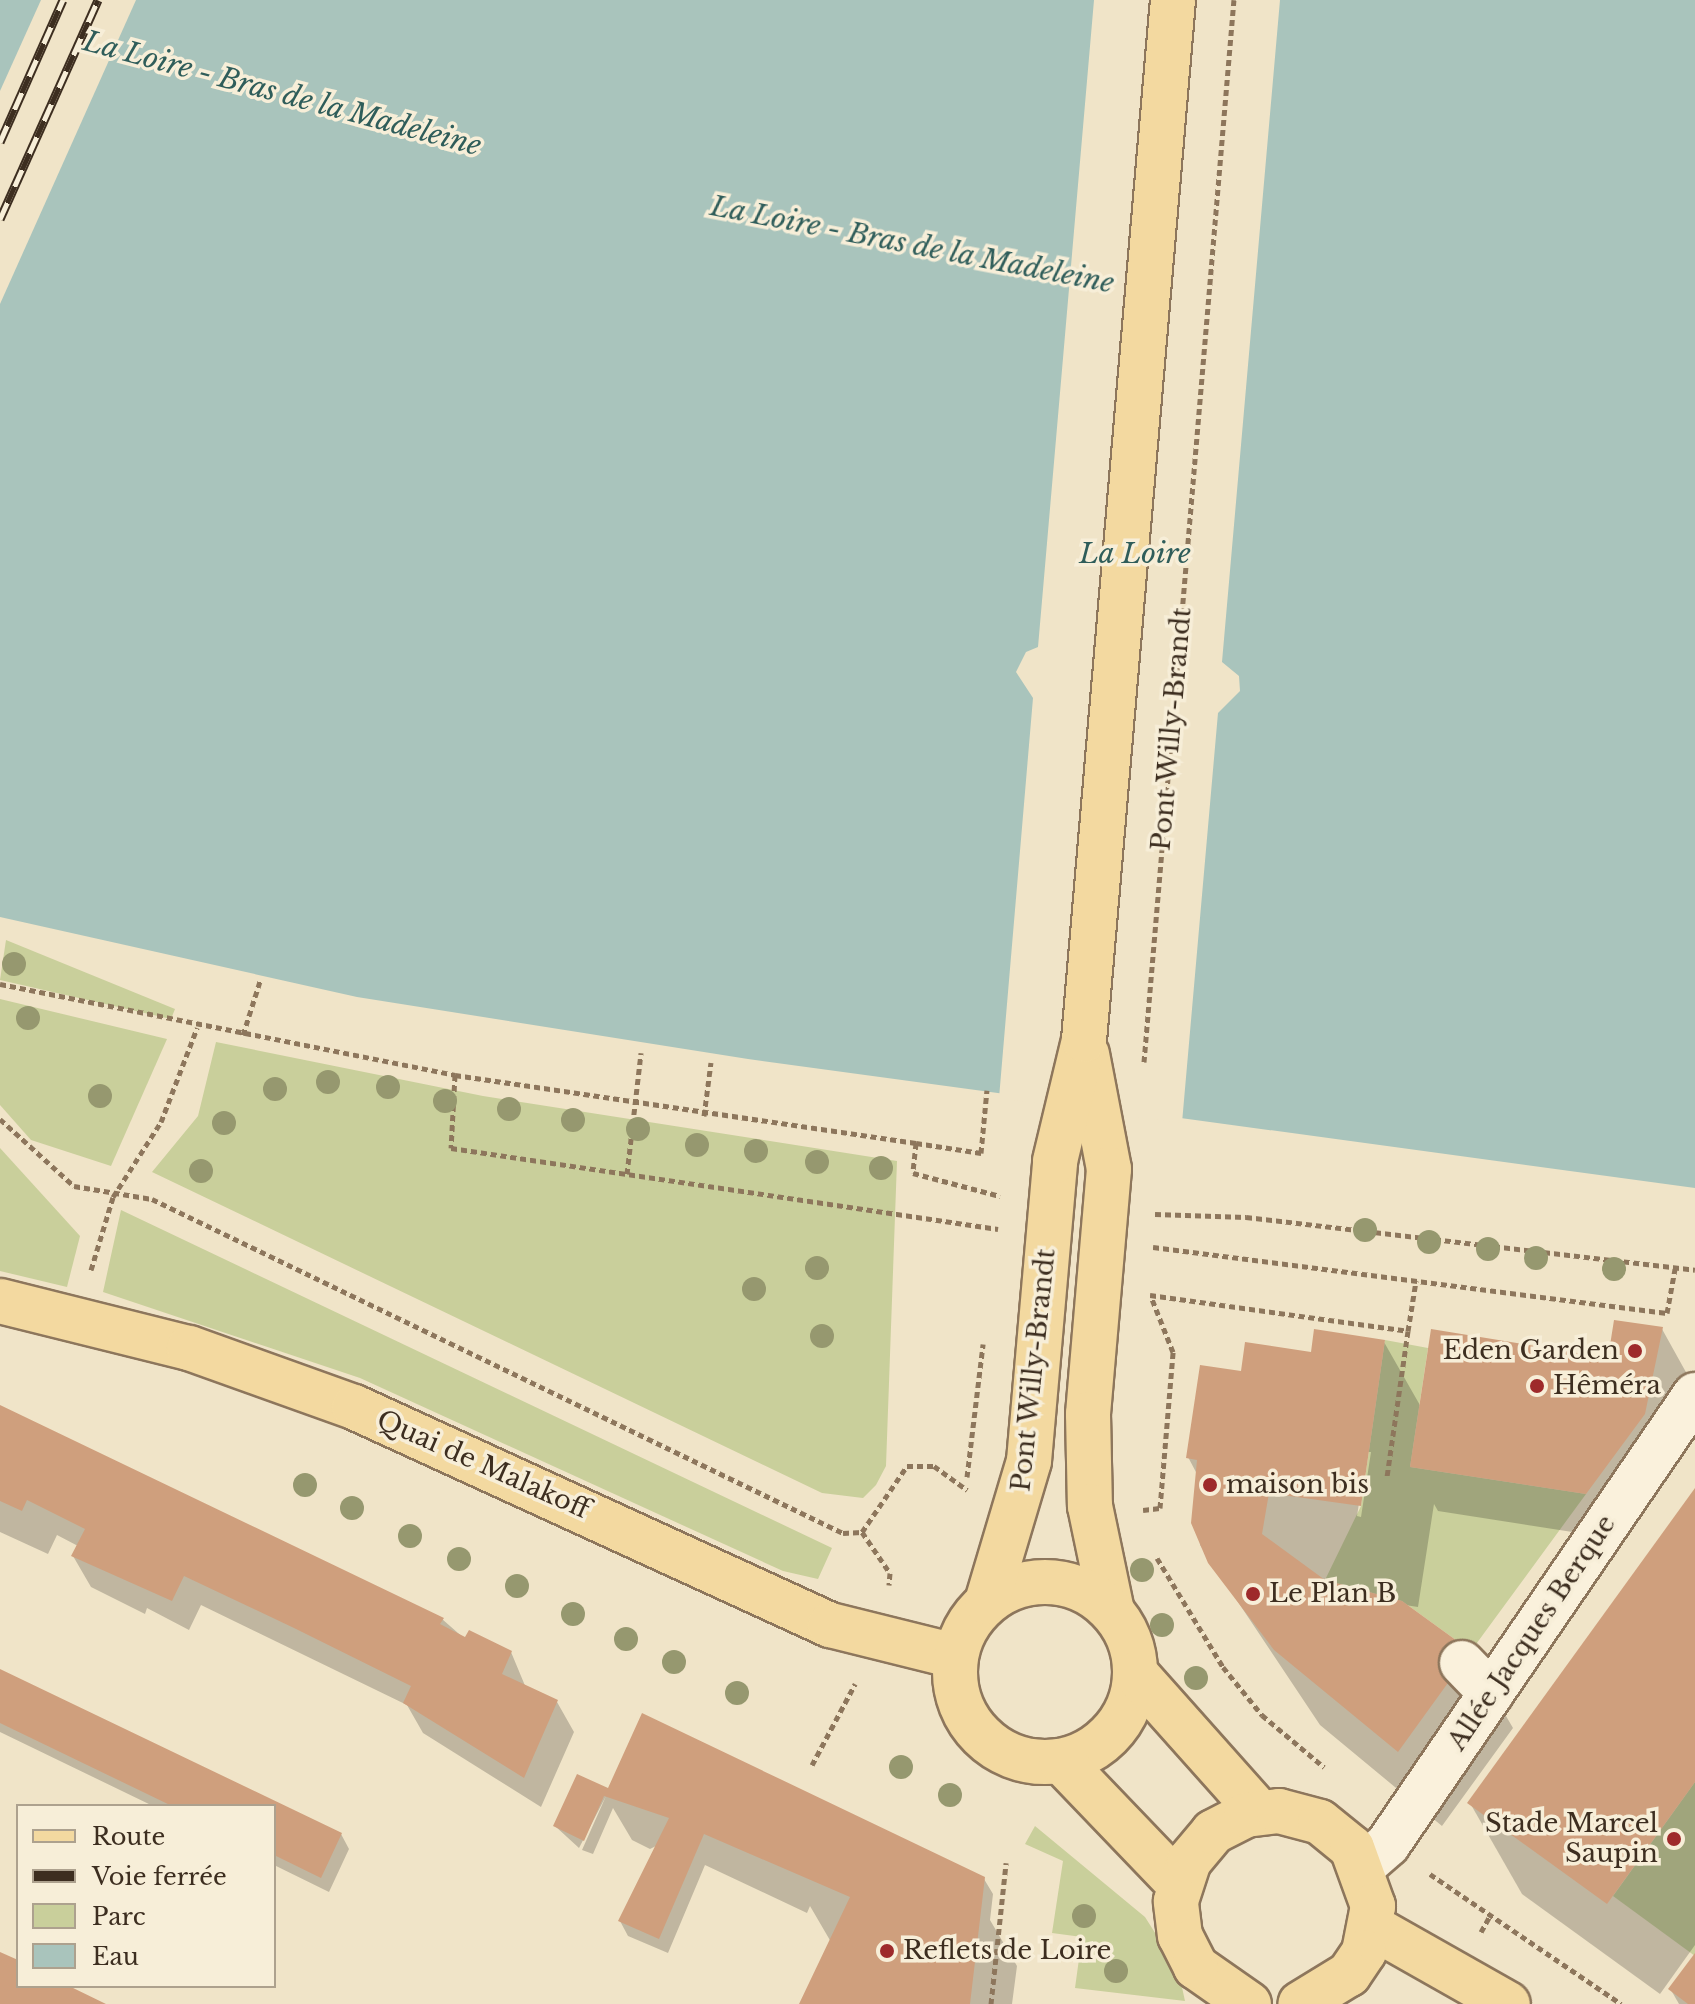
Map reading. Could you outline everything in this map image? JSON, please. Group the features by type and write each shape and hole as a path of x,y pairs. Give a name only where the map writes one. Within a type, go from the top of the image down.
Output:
{"main road":[{"name":"Pont Willy-Brandt","path":"987,1602 1029,1461 1055,1161 1084,1040 1173,0"},
{"name":"Pont Willy-Brandt","path":"1084,1040 1120,1198 1089,1491 1112,1611"},
{"name":"Quai de Malakoff","path":"0,1301 189,1348 354,1407 830,1625 878,1641 955,1656"},
{"path":"1136,1674 1118,1726 1098,1745 1061,1761 1026,1761 981,1737 961,1708 955,1656 987,1602 1016,1586 1051,1582 1084,1590 1112,1611 1127,1634 1136,1674 1259,1812"},
{"path":"1061,1761 1179,1884"},
{"path":"1249,2004 1221,1992 1191,1960 1177,1919 1179,1884 1213,1832 1259,1812 1320,1822 1376,1855 1372,1927 1349,1974 1300,2004"},
{"path":"1372,1927 1508,2004"}],"street":[{"name":"Allée Jacques Berque","path":"1376,1855 1487,1675 1695,1395"}],"path":[{"name":"Pont Willy-Brandt","path":"1142,1076 1234,0"},
{"path":"243,1035 260,981"},
{"path":"0,984 197,1028 455,1075 704,1116 981,1153 987,1090"},
{"path":"76,1321 113,1197 161,1122 197,1028"},
{"path":"627,1174 641,1053"},
{"path":"704,1116 711,1062"},
{"path":"455,1075 451,1148 998,1229"},
{"path":"0,1119 74,1186 113,1197 152,1199 832,1528 862,1532 907,1466 934,1466 965,1489"},
{"path":"916,1143 913,1173 999,1196"},
{"path":"1120,1198 1146,1224"},
{"path":"1171,1215 1246,1217 1695,1270"},
{"path":"1147,1235 1148,1258"},
{"path":"1147,1246 1667,1313 1675,1269"},
{"path":"1387,1476 1416,1281"},
{"path":"1140,1523 1134,1510 1160,1508 1173,1352 1150,1295 1149,1282"},
{"path":"1150,1295 1408,1331"},
{"path":"1152,1547 1223,1667 1262,1715 1333,1774"},
{"path":"812,1765 878,1641"},
{"path":"1376,1855 1621,2004"},
{"path":"991,2004 1006,1863"}],"green space":[{"path":"6,940 175,1009 171,1019 0,980"},
{"path":"0,999 167,1039 111,1166 31,1140 0,1105"},
{"path":"216,1042 483,1096 897,1161 886,1466 876,1485 863,1498 822,1493 152,1172 198,1116"},
{"path":"0,1148 80,1236 67,1287 0,1271"},
{"path":"121,1210 832,1548 818,1579 783,1571 360,1378 103,1292"},
{"path":"1385,1340 1428,1348 1410,1467 1586,1494 1471,1651 1402,1601 1325,1580 1361,1506"},
{"name":"Stade Marcel Saupin","path":"1695,1782 1695,1956 1613,1896"},
{"path":"1035,1826 1145,1917 1178,1969 1185,2001 1075,1988 1082,1937 1052,1933 1063,1861 1025,1844"}],"water":[{"name":"La Loire","path":"0,0 1695,0 1695,1188 748,1059 357,997 0,917"}],"pier":[{"path":"41,0 136,0 0,304 0,91"},
{"path":"1094,0 1280,0 1222,662 1239,676 1240,691 1218,713 1182,1123 999,1098 1033,698 1016,672 1026,652 1038,647"}],"building":[{"name":"Hêméra","path":"1614,1320 1663,1327 1645,1414 1586,1494 1410,1467 1431,1329 1608,1358"},
{"path":"1314,1329 1385,1340 1361,1506 1269,1493 1262,1534 1325,1580 1402,1601 1471,1651 1398,1752 1274,1650 1208,1563 1191,1523 1197,1460 1186,1458 1200,1365 1241,1371 1245,1342 1311,1352"},
{"path":"0,1405 444,1618 440,1624 465,1637 469,1630 512,1651 502,1674 558,1700 524,1778 403,1703 411,1686 294,1628 184,1576 172,1601 71,1556 85,1529 27,1500 22,1511 0,1501"},
{"path":"1695,1488 1695,1782 1607,1904 1467,1803"},
{"path":"0,1669 342,1833 321,1878 276,1856 276,1804 168,1804 0,1723"},
{"path":"642,1713 985,1877 970,2004 799,2004 850,1897 704,1834 659,1939 618,1921 669,1818 604,1796 584,1841 553,1826 577,1774 608,1788"},
{"path":"0,1952 16,1959 16,1988 73,1988 106,2004 0,2004"},
{"path":"1695,1953 1695,2004 1688,2004 1668,1989"}],"railway":[{"path":"0,142 63,0"},
{"path":"0,219 98,0"}],"place":[{"name":"Eden Garden","path":"1635,1351"},
{"name":"Hêméra","path":"1537,1386"},
{"name":"maison bis","path":"1210,1485"},
{"name":"Le Plan B","path":"1253,1594"},
{"name":"Stade Marcel Saupin","path":"1674,1839"},
{"name":"Reflets de Loire","path":"887,1951"}],"water label":[{"name":"La Loire - Bras de la Madeleine","path":"282,94"},
{"name":"La Loire - Bras de la Madeleine","path":"912,245"}]}
